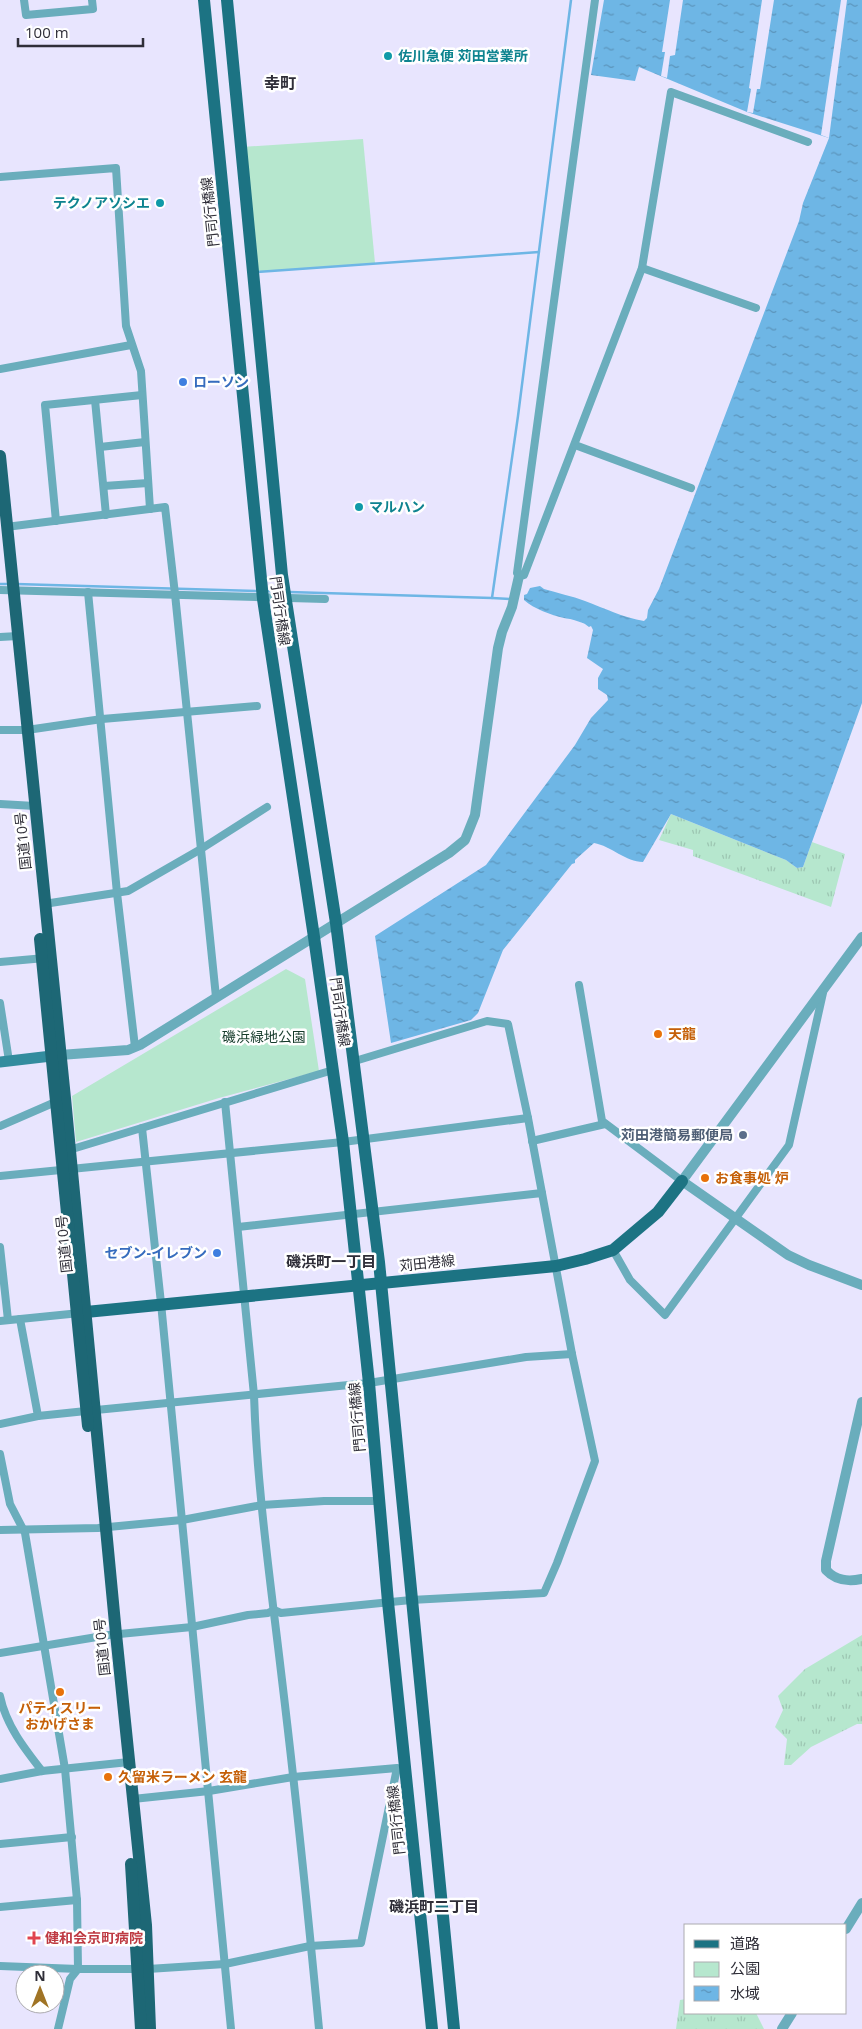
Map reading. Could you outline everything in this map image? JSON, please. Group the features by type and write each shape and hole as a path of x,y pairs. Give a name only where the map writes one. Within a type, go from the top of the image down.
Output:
{"highway":[{"name":"国道10号","path":"0,456 9,637 23,730 31,806 150,2029"},
{"name":"国道10号","path":"31,806 44,904 46,958"},
{"name":"国道10号","path":"60,1100 69,1150 67,1169"},
{"name":"国道10号","path":"125,1763 133,1799 146,1925 141,2029"}],"main road":[{"name":"門司行橋線","path":"204,0 263,599 343,1142 369,1383 388,1602 432,2029"},
{"name":"門司行橋線","path":"227,0 285,599 336,923 374,1212 454,2029"},
{"path":"5,1062 55,1056"},
{"name":"苅田港線","path":"81,1313 556,1266 613,1250 658,1212 682,1181"}],"street":[{"path":"24,0 26,15 93,9 92,0"},
{"path":"55,1056 128,1050 135,1047 449,853 465,840 475,815 498,648 512,607 519,576 517,573 595,0"},
{"path":"519,576 524,575 642,268 671,92 808,142"},
{"path":"0,177 116,168 126,326 141,372 150,509"},
{"path":"642,268 756,308"},
{"path":"0,369 131,345"},
{"path":"56,521 45,405 142,395"},
{"path":"95,400 106,514"},
{"path":"100,447 146,442"},
{"path":"575,445 691,488"},
{"path":"104,486 148,483"},
{"path":"3,530 165,507 176,594 186,712 216,997"},
{"path":"6,590 176,594 263,599 325,599"},
{"path":"88,592 102,719 117,893 135,1047"},
{"path":"0,730 23,730 102,719 257,706"},
{"path":"0,804 31,806"},
{"path":"44,904 128,891 201,849 267,807"},
{"path":"682,1181 862,937"},
{"path":"0,962 46,958"},
{"path":"579,985 602,1121 682,1181 788,1255 862,1285"},
{"path":"613,1250 630,1280 665,1315 789,1145 823,990"},
{"path":"0,1003 5,1062"},
{"path":"0,1653 112,1635 192,1627 248,1615 268,1613 274,1610 281,1612 411,1600 544,1593 560,1556 595,1461 572,1354 528,1118 508,1024 487,1020 354,1061"},
{"path":"69,1150 333,1070"},
{"path":"0,1126 60,1100"},
{"path":"225,1102 254,1395 255,1434 262,1506 320,2029"},
{"path":"0,1176 343,1142 528,1118"},
{"path":"532,1141 605,1124"},
{"path":"142,1128 161,1304 231,2029"},
{"path":"238,1227 542,1193"},
{"path":"0,1247 4,1320 81,1313"},
{"path":"20,1319 38,1416"},
{"path":"0,1424 38,1416 90,1410 369,1383 526,1357 572,1354"},
{"path":"862,1402 826,1561 826,1570 832,1576 840,1580 853,1581 862,1579"},
{"path":"0,1454 10,1504 23,1529 65,1768 72,1837 77,1900 78,1969 70,1979 58,2029"},
{"path":"0,1530 102,1527 182,1520 262,1506 324,1501 379,1501"},
{"path":"0,1696 5,1714 14,1732 42,1771"},
{"path":"0,1779 65,1768 125,1763"},
{"path":"0,1966 144,1969 226,1964 310,1946 361,1943 397,1768 293,1777 209,1792 133,1799"},
{"path":"0,1844 72,1837"},
{"path":"0,1907 77,1900"},
{"path":"847,1927 862,1903"},
{"path":"782,2029 791,2014"}],"green space":[{"path":"363,139 375,263 253,272 241,147"},
{"path":"671,814 786,860 797,868 803,867 812,842 845,854 831,907 693,856 693,850 659,840"},
{"name":"磯浜緑地公園","path":"286,969 305,979 319,1071 219,1098 76,1142 72,1096"},
{"path":"862,1635 862,1724 857,1724 811,1747 791,1765 784,1765 787,1739 775,1727 783,1710 778,1696 805,1669"},
{"path":"684,1999 684,2014 756,2014 764,2029 676,2029 680,2000"}],"water":[{"path":"604,0 862,0 862,703 803,867 797,868 786,860 671,814 643,862 631,859 594,843 575,860 575,863 572,864 503,950 478,1013 471,1020 391,1043 375,936 486,865 575,745 591,718 608,700 607,695 598,689 598,678 603,669 587,658 593,630 591,626 589,627 579,621 559,617 538,609 524,600 524,595 527,594 530,588 540,586 629,618 644,621 647,618 648,610 659,589 829,138 747,112 639,67 635,81 591,75"}],"pier":[{"path":"670,0 683,0 675,55 670,56 667,78 661,76 665,52 662,52"},
{"path":"762,0 774,0 760,89 757,89 753,113 747,112"},
{"path":"841,0 847,0 829,138 821,135"}],"waterway":[{"path":"289,592 492,598 518,416 571,0"},
{"path":"257,272 539,252"},
{"path":"0,584 8,584"},
{"path":"16,584 258,591"},
{"path":"266,591 281,592"},
{"path":"492,598 510,599"},
{"path":"572,618 584,622"}],"place":[{"name":"佐川急便 苅田営業所","path":"388,56"},
{"name":"テクノアソシエ","path":"160,203"},
{"name":"ローソン","path":"183,382"},
{"name":"マルハン","path":"359,507"},
{"name":"天龍","path":"658,1034"},
{"name":"苅田港簡易郵便局","path":"743,1135"},
{"name":"お食事処 炉","path":"705,1178"},
{"name":"セブン-イレブン","path":"217,1253"},
{"name":"パティスリー おかげさま","path":"60,1692"},
{"name":"久留米ラーメン 玄龍","path":"108,1777"},
{"name":"健和会京町病院","path":"34,1938"}],"district":[{"name":"幸町","path":"280,83"},
{"name":"磯浜町一丁目","path":"331,1262"},
{"name":"磯浜町二丁目","path":"434,1907"}]}
